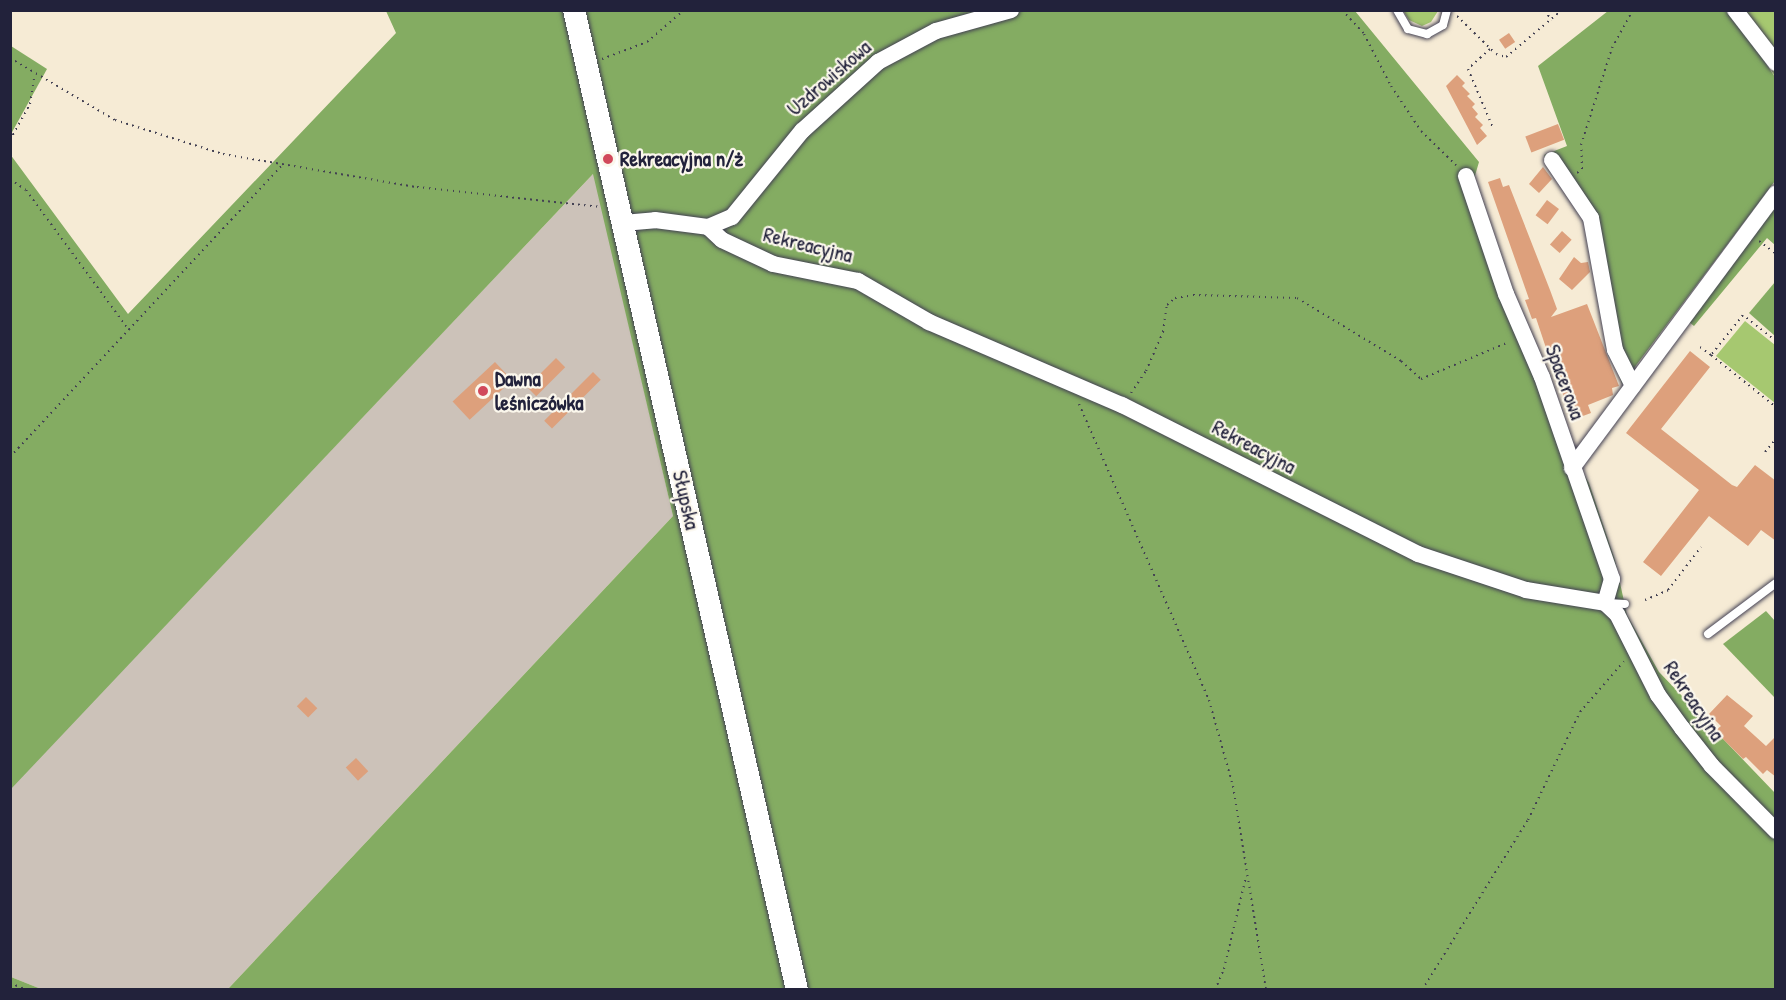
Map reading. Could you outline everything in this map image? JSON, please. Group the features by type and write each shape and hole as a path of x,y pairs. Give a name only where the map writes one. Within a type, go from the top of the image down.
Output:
{"street":[{"name":"Słupska","path":"574,10 616,215 797,990"},
{"name":"Uzdrowiskowa","path":"708,226 732,217 802,131 878,62 936,31 1011,10"},
{"path":"1735,10 1776,63"},
{"path":"1552,160 1584,205 1593,226 1615,350 1633,386"},
{"name":"Spacerowa","path":"1466,176 1612,579 1605,603"},
{"path":"1572,468 1776,193"},
{"path":"616,215 708,226"},
{"name":"Rekreacyjna","path":"708,226 722,240 773,264 858,281 929,322 1122,405 1363,528 1452,568 1526,590 1605,603 1617,614 1658,695 1699,752 1774,826"}],"lane":[{"path":"1396,10 1408,29 1427,34 1443,25 1449,10"},
{"path":"1708,634 1776,583"},
{"path":"1605,603 1625,604"}],"path":[{"path":"586,64 647,42 684,10"},
{"path":"1342,10 1364,34 1390,86 1421,131 1466,176"},
{"path":"1449,10 1502,57 1509,56 1562,10"},
{"path":"1545,10 1551,20"},
{"path":"1566,182 1582,169 1581,145 1612,48 1633,10"},
{"path":"1491,49 1468,69 1493,128"},
{"path":"10,58 115,120 223,154 417,187 616,215"},
{"path":"10,140 30,104 35,73"},
{"path":"10,458 282,164"},
{"path":"10,179 26,190 129,330"},
{"path":"1762,244 1776,254"},
{"path":"1122,405 1146,371 1163,332 1167,305 1175,298 1193,295 1297,298 1401,361 1421,380 1524,335"},
{"path":"1711,355 1743,315 1776,340"},
{"path":"1700,347 1776,407"},
{"path":"1071,384 1209,700 1233,786 1266,990"},
{"path":"1766,452 1776,439"},
{"path":"1645,600 1668,590 1701,547"},
{"path":"1422,990 1528,820 1580,712 1636,648"},
{"path":"1215,990 1224,969 1246,876"},
{"path":"10,983 27,990"}],"shaded area":[{"path":"594,173 673,516 228,989 41,989 11,977 10,789"}],"green space":[{"path":"1730,10 1775,77 1775,181 1622,384 1610,351 1584,213 1544,155 1567,146 1538,66 1608,11"},
{"path":"386,11 1355,11 1479,162 1474,179 1477,190 1573,456 1589,483 1615,560 1627,615 1659,672 1775,793 1775,989 228,989 673,516 593,174 11,789 10,154 128,314 396,33"},
{"path":"1438,11 1431,22 1422,26 1409,20 1404,12"},
{"path":"1730,11 1775,11 1775,77 1757,45"},
{"path":"11,46 47,69 11,134"},
{"path":"1775,205 1775,245 1767,238 1694,326 1689,322"},
{"path":"1775,282 1775,336 1749,313"},
{"path":"1745,321 1775,345 1775,403 1716,356"},
{"path":"1766,611 1775,621 1775,698 1723,644"},
{"path":"11,977 41,989 11,989"}],"building":[{"path":"1509,33 1515,42 1505,49 1499,40"},
{"path":"1457,75 1465,83 1462,86 1470,94 1467,96 1475,104 1472,107 1478,114 1475,117 1483,125 1480,128 1487,136 1477,145 1446,86"},
{"path":"1558,124 1564,140 1531,152 1525,137"},
{"path":"1543,167 1552,179 1539,193 1529,184"},
{"path":"1500,178 1503,187 1509,185 1557,309 1551,317 1587,304 1619,386 1612,388 1613,395 1588,405 1591,413 1572,420 1555,372 1561,369 1553,349 1547,351 1536,318 1532,319 1525,300 1529,299 1488,182"},
{"path":"1547,200 1559,209 1548,224 1536,215"},
{"path":"1562,231 1572,240 1560,253 1550,244"},
{"path":"1574,257 1581,263 1588,262 1590,272 1572,290 1559,279"},
{"path":"1690,351 1710,367 1661,429 1732,485 1737,487 1755,465 1776,481 1776,541 1761,530 1748,546 1709,516 1661,576 1643,562 1699,490 1626,433"},
{"path":"556,358 565,367 536,396 527,387"},
{"name":"Dawna leśniczówka","path":"495,362 512,380 470,420 453,402"},
{"path":"593,372 601,380 552,429 544,421"},
{"path":"1727,695 1753,716 1744,726 1766,746 1776,736 1776,777 1767,770 1763,774 1746,757 1743,759 1715,731 1721,726 1709,714"},
{"path":"306,697 317,708 308,718 297,706"},
{"path":"356,758 368,771 358,781 346,768"}],"place":[{"name":"Rekreacyjna n/ż","path":"608,159"},
{"name":"Dawna leśniczówka","path":"483,391"}]}
